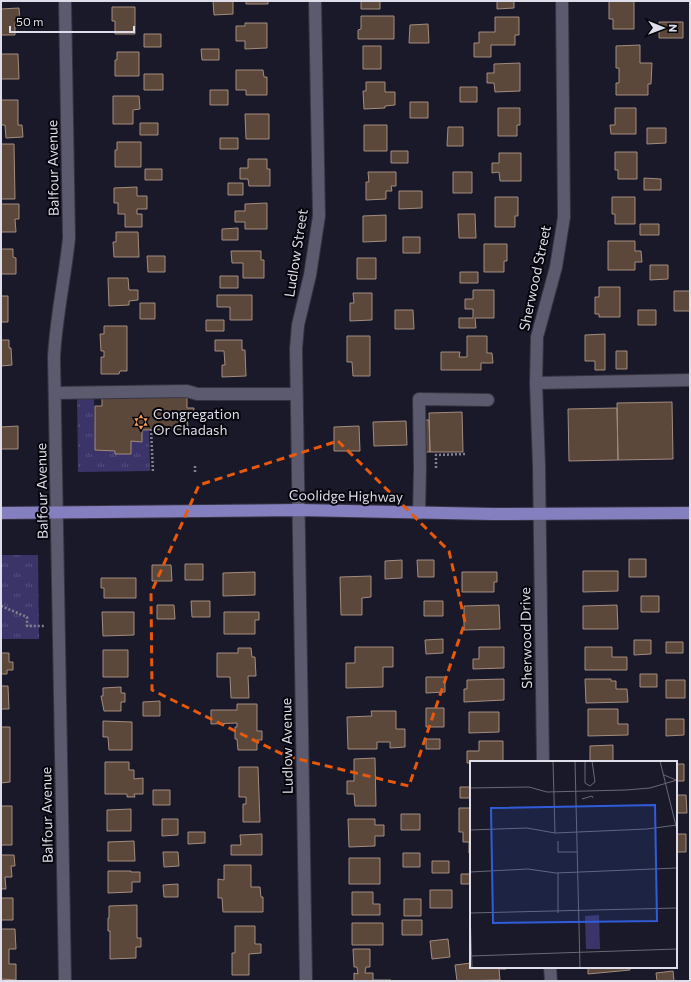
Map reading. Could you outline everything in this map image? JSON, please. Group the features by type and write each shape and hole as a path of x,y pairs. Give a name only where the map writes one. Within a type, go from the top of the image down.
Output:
{"main road":[{"name":"Coolidge Highway","path":"1,513 299,510 540,514 690,513"}],"street":[{"name":"Balfour Avenue","path":"65,1 69,238 55,333 54,357 66,981"},
{"name":"Ludlow Street","path":"299,510 296,349 298,325 310,275 319,216 315,1"},
{"name":"Sherwood Street","path":"540,514 536,383 537,337 556,267 564,217 562,1"},
{"path":"536,383 690,380"},
{"path":"55,393 187,391 197,394 296,394"},
{"path":"419,513 419,399 488,400"},
{"name":"Ludlow Avenue","path":"299,510 306,981"},
{"name":"Sherwood Drive","path":"540,514 543,761"},
{"path":"550,968 551,981"}],"path":[{"path":"152,429 153,473"},
{"path":"436,468 436,455 466,454"},
{"path":"195,465 195,472"},
{"path":"1,606 27,617 28,626 59,626"}],"highlighted area":[{"path":"338,441 449,551 465,622 409,786 286,756 152,690 151,593 199,485"}],"green space":[{"path":"77,396 94,396 95,450 115,451 115,454 131,454 131,441 142,442 142,430 149,430 150,471 78,472"},
{"path":"1,555 38,555 39,639 1,639"}],"building":[{"path":"213,1 233,1 233,14 214,15"},
{"path":"246,1 268,1 268,4 246,4"},
{"path":"361,1 380,1 380,9 361,9"},
{"path":"497,1 514,1 514,8 497,9"},
{"path":"609,1 634,1 634,29 613,29 613,19 609,19"},
{"path":"112,7 135,7 135,34 115,34 115,21 112,21"},
{"path":"19,8 20,23 15,23 15,35 1,35 1,9"},
{"path":"361,16 394,16 394,39 358,39 358,30 361,29"},
{"path":"495,17 519,17 519,35 515,35 515,45 491,45 491,57 474,57 474,43 479,43 479,32 495,32"},
{"path":"659,22 683,22 683,38 659,38"},
{"path":"245,23 267,23 267,48 245,49 245,41 236,41 236,26 245,26"},
{"path":"428,24 429,43 409,43 410,25"},
{"path":"144,34 161,34 161,47 144,47"},
{"path":"640,45 640,63 652,63 651,84 648,84 648,95 616,95 616,83 619,83 619,68 616,68 616,46"},
{"path":"363,46 381,46 381,69 363,69"},
{"path":"201,49 219,49 219,60 202,60"},
{"path":"117,52 139,52 139,76 115,76 115,60 117,60"},
{"path":"1,54 18,54 19,79 1,79"},
{"path":"520,63 520,91 495,92 494,83 487,83 487,73 494,73 494,64"},
{"path":"236,70 263,70 264,77 267,77 267,95 246,95 246,90 236,90"},
{"path":"144,74 163,74 163,90 144,90"},
{"path":"366,82 385,82 385,92 395,92 395,105 385,106 385,108 364,109 363,91 366,91"},
{"path":"460,87 477,87 477,102 460,102"},
{"path":"210,90 228,90 228,105 210,105"},
{"path":"113,96 139,96 140,109 133,110 133,124 113,124"},
{"path":"1,100 18,100 18,125 22,125 23,137 6,138 5,125 1,125"},
{"path":"410,102 428,102 428,118 410,118"},
{"path":"498,108 520,108 520,125 517,125 517,136 498,136"},
{"path":"615,108 636,108 636,134 611,134 610,125 615,125"},
{"path":"245,114 269,114 269,139 246,139"},
{"path":"140,123 158,123 158,135 140,135"},
{"path":"364,125 387,125 387,151 364,151"},
{"path":"448,127 463,127 463,146 447,146"},
{"path":"647,128 666,128 666,143 647,144"},
{"path":"220,138 238,138 238,149 220,149"},
{"path":"117,142 141,142 141,167 115,167 115,150 117,150"},
{"path":"1,144 14,144 15,199 1,199"},
{"path":"391,151 408,151 408,163 391,163"},
{"path":"615,152 637,152 637,179 618,179 618,170 615,170"},
{"path":"499,153 521,153 521,181 500,181 499,172 492,173 492,163 499,163"},
{"path":"248,159 267,159 267,169 270,169 270,186 249,186 248,179 240,179 240,168 248,168"},
{"path":"145,169 162,169 162,180 145,180"},
{"path":"368,172 396,172 396,186 391,186 392,191 386,191 386,199 366,200 366,182 369,182"},
{"path":"453,172 472,172 472,193 453,193"},
{"path":"644,178 661,179 661,190 644,190"},
{"path":"228,183 243,183 243,195 228,195"},
{"path":"137,187 137,196 147,196 147,209 137,209 137,214 142,214 142,227 125,227 125,214 118,214 118,203 114,203 114,188"},
{"path":"399,191 422,191 422,208 399,209"},
{"path":"495,197 518,197 518,216 515,216 515,227 495,227"},
{"path":"612,197 635,197 635,224 615,224 615,214 612,214"},
{"path":"267,203 267,229 245,229 245,222 235,222 235,211 245,211 245,204"},
{"path":"1,204 19,204 19,219 15,219 16,232 1,232"},
{"path":"458,214 475,214 476,238 459,238"},
{"path":"386,215 386,241 363,242 363,216"},
{"path":"640,224 659,224 659,235 640,235"},
{"path":"238,228 238,240 222,240 222,229"},
{"path":"116,232 138,232 139,257 114,257 113,242 116,242"},
{"path":"403,237 420,237 420,253 403,253"},
{"path":"608,241 635,241 635,251 641,251 642,262 635,262 635,270 608,270"},
{"path":"484,244 507,244 507,261 504,261 504,272 484,272"},
{"path":"1,249 13,249 13,257 16,258 16,274 1,274"},
{"path":"231,251 261,251 261,260 264,260 264,278 243,278 243,263 232,263"},
{"path":"147,256 165,256 165,272 148,272"},
{"path":"357,258 376,258 376,279 357,279"},
{"path":"650,265 668,265 668,279 650,280"},
{"path":"460,272 478,272 478,283 460,283"},
{"path":"220,276 238,276 238,288 220,288"},
{"path":"108,278 128,278 129,290 138,290 138,300 129,301 129,305 109,306"},
{"path":"599,287 620,287 620,317 599,317 599,314 595,314 595,297 599,297"},
{"path":"473,290 494,290 494,318 475,318 476,328 459,328 459,318 473,318 473,309 465,309 465,299 473,299"},
{"path":"674,291 690,291 690,311 674,311"},
{"path":"353,293 372,293 372,320 350,321 350,303 354,303"},
{"path":"217,295 252,295 252,320 230,320 230,307 217,307"},
{"path":"1,296 8,296 8,322 1,322"},
{"path":"140,303 155,303 155,319 140,319"},
{"path":"395,310 413,310 414,329 395,329"},
{"path":"638,310 656,310 656,325 638,325"},
{"path":"206,320 224,320 224,331 206,331"},
{"path":"104,326 127,326 127,371 120,371 119,374 101,374 101,357 104,357 104,351 101,351 100,334 104,334"},
{"path":"605,334 605,370 595,370 595,361 585,361 585,335"},
{"path":"347,336 370,336 370,376 353,376 352,362 347,362"},
{"path":"467,336 487,336 487,353 492,353 493,363 481,363 481,370 441,370 441,352 460,352 459,357 467,357"},
{"path":"1,340 9,340 12,365 1,366"},
{"path":"215,340 242,340 242,350 245,350 246,376 222,377 222,365 225,365 224,351 215,351"},
{"path":"616,351 627,351 627,369 616,369"},
{"name":"Congregation Or Chadash","path":"187,397 187,408 194,408 193,415 187,415 188,429 142,430 142,442 131,441 131,454 115,454 115,451 95,450 95,406 102,406 102,398"},
{"path":"672,402 673,459 618,460 617,403"},
{"path":"617,408 618,460 569,461 568,409"},
{"path":"462,412 463,452 430,452 429,413"},
{"path":"423,420 429,420 430,452 423,452"},
{"path":"406,421 407,445 374,446 373,422"},
{"path":"18,426 18,449 1,449 1,427"},
{"path":"359,426 360,451 334,451 334,427"},
{"path":"629,559 646,559 646,577 629,577"},
{"path":"402,560 402,578 385,579 385,561"},
{"path":"417,560 434,560 434,577 418,577"},
{"path":"185,564 203,564 203,580 185,580"},
{"path":"152,565 171,565 172,581 152,581"},
{"path":"583,571 618,571 618,591 583,592"},
{"path":"255,572 255,595 223,596 223,573"},
{"path":"462,572 497,572 497,582 494,582 494,592 462,592"},
{"path":"371,576 371,597 362,598 362,615 341,615 340,577"},
{"path":"101,578 136,578 136,598 104,598 104,588 101,588"},
{"path":"641,596 659,596 659,612 641,612"},
{"path":"191,601 210,601 210,617 192,617"},
{"path":"424,601 443,601 443,616 424,616"},
{"path":"157,605 174,605 175,619 157,619"},
{"path":"499,605 500,629 464,630 464,606"},
{"path":"617,605 618,629 583,629 583,606"},
{"path":"102,612 134,612 134,635 103,636"},
{"path":"224,612 259,612 259,620 255,620 255,634 224,634"},
{"path":"443,639 443,653 426,654 425,640"},
{"path":"634,640 651,640 651,654 634,655"},
{"path":"666,642 683,642 683,653 666,653"},
{"path":"355,647 393,647 393,667 383,667 383,687 346,688 346,663 355,663"},
{"path":"479,647 504,647 504,668 473,669 473,659 479,659"},
{"path":"585,647 612,647 612,657 627,657 627,670 585,670"},
{"path":"238,648 251,648 252,657 255,657 256,676 248,676 249,698 231,698 230,677 217,677 217,653 238,653"},
{"path":"103,650 128,650 128,677 103,677"},
{"path":"1,653 9,653 9,662 13,662 13,670 7,670 7,674 1,674"},
{"path":"640,674 657,674 657,687 640,687"},
{"path":"426,677 445,677 445,692 426,693"},
{"path":"504,679 504,700 464,702 464,689 467,689 467,680"},
{"path":"585,679 611,679 611,681 616,681 616,689 627,689 628,702 586,703"},
{"path":"666,680 685,680 685,698 666,698"},
{"path":"1,686 8,686 9,709 1,709"},
{"path":"121,687 121,693 125,693 125,702 121,702 121,711 104,711 101,696 103,696 103,688"},
{"path":"160,701 160,716 143,716 143,702"},
{"path":"237,704 257,704 257,731 262,731 262,740 257,740 257,750 238,750 237,739 235,739 235,727 237,727 237,723 211,724 211,710 237,710"},
{"path":"426,708 444,708 444,727 426,727"},
{"path":"588,709 618,709 618,724 628,724 628,735 588,736"},
{"path":"371,711 396,711 396,729 405,729 405,747 390,748 390,742 377,742 377,749 348,749 347,717 372,716"},
{"path":"469,712 499,712 499,732 469,733"},
{"path":"666,719 684,719 684,735 666,736"},
{"path":"103,721 132,722 132,750 109,750 108,737 103,737"},
{"path":"1,727 10,727 10,782 1,783"},
{"path":"426,739 440,739 440,749 426,749"},
{"path":"479,741 503,741 503,761 470,761 470,763 467,763 467,751 479,751"},
{"path":"613,745 613,761 590,761 590,746"},
{"path":"375,758 376,806 355,806 354,794 347,794 347,781 354,781 354,759"},
{"path":"105,762 129,762 129,770 134,770 134,779 143,778 143,794 134,794 135,797 127,797 127,794 105,794"},
{"path":"677,764 684,764 684,781 677,781"},
{"path":"239,767 258,767 260,822 243,822 243,804 246,804 246,797 239,797"},
{"path":"460,787 470,787 470,798 460,798"},
{"path":"153,790 170,790 170,805 153,805"},
{"path":"677,795 686,795 687,813 677,813"},
{"path":"1,806 12,806 12,845 1,845"},
{"path":"459,808 470,808 470,853 469,842 463,842 463,832 459,832"},
{"path":"131,809 131,831 107,831 107,810"},
{"path":"401,814 420,814 420,830 401,830"},
{"path":"162,819 178,819 178,835 162,836"},
{"path":"348,819 375,819 375,825 384,825 384,836 375,836 375,846 349,847"},
{"path":"188,832 205,832 205,843 188,844"},
{"path":"262,834 262,855 231,855 231,845 241,845 240,835"},
{"path":"677,834 686,834 686,852 677,852"},
{"path":"134,841 135,861 108,861 108,842"},
{"path":"163,852 178,852 179,866 164,867"},
{"path":"403,853 420,853 420,867 403,867"},
{"path":"1,855 14,855 15,866 11,866 12,877 5,877 6,889 1,889"},
{"path":"349,858 380,858 380,884 349,884"},
{"path":"432,861 449,861 449,873 432,873"},
{"path":"224,865 251,865 251,887 260,887 261,897 263,897 263,912 223,912 222,898 218,898 218,879 224,880"},
{"path":"108,871 140,872 140,882 132,882 132,892 108,893"},
{"path":"461,874 470,874 470,884 461,884"},
{"path":"178,884 178,897 164,897 163,885"},
{"path":"430,890 452,890 452,908 430,908"},
{"path":"352,892 373,892 373,904 380,904 380,915 352,915"},
{"path":"1,898 13,898 13,920 1,920"},
{"path":"404,899 421,899 421,916 404,916"},
{"path":"137,905 137,938 141,938 141,947 136,947 136,958 110,959 110,931 108,931 109,906"},
{"path":"402,920 422,920 422,935 402,935"},
{"path":"352,923 383,923 383,945 352,945"},
{"path":"235,926 255,926 255,944 261,944 261,953 249,954 249,975 232,975 232,953 235,953"},
{"path":"1,929 15,929 16,949 9,949 9,964 16,964 16,980 1,979"},
{"path":"448,939 450,957 432,959 430,941"},
{"path":"353,949 370,949 370,967 366,967 365,973 373,973 373,980 391,981 354,981 354,973 358,974 357,967 354,967"},
{"path":"470,963 470,968 506,969 499,969 500,980 457,981 455,965"},
{"path":"588,968 629,968 630,970 588,974"},
{"path":"673,971 674,981 657,981 656,973"}],"place":[{"name":"Congregation Or Chadash","path":"141,422"}]}
